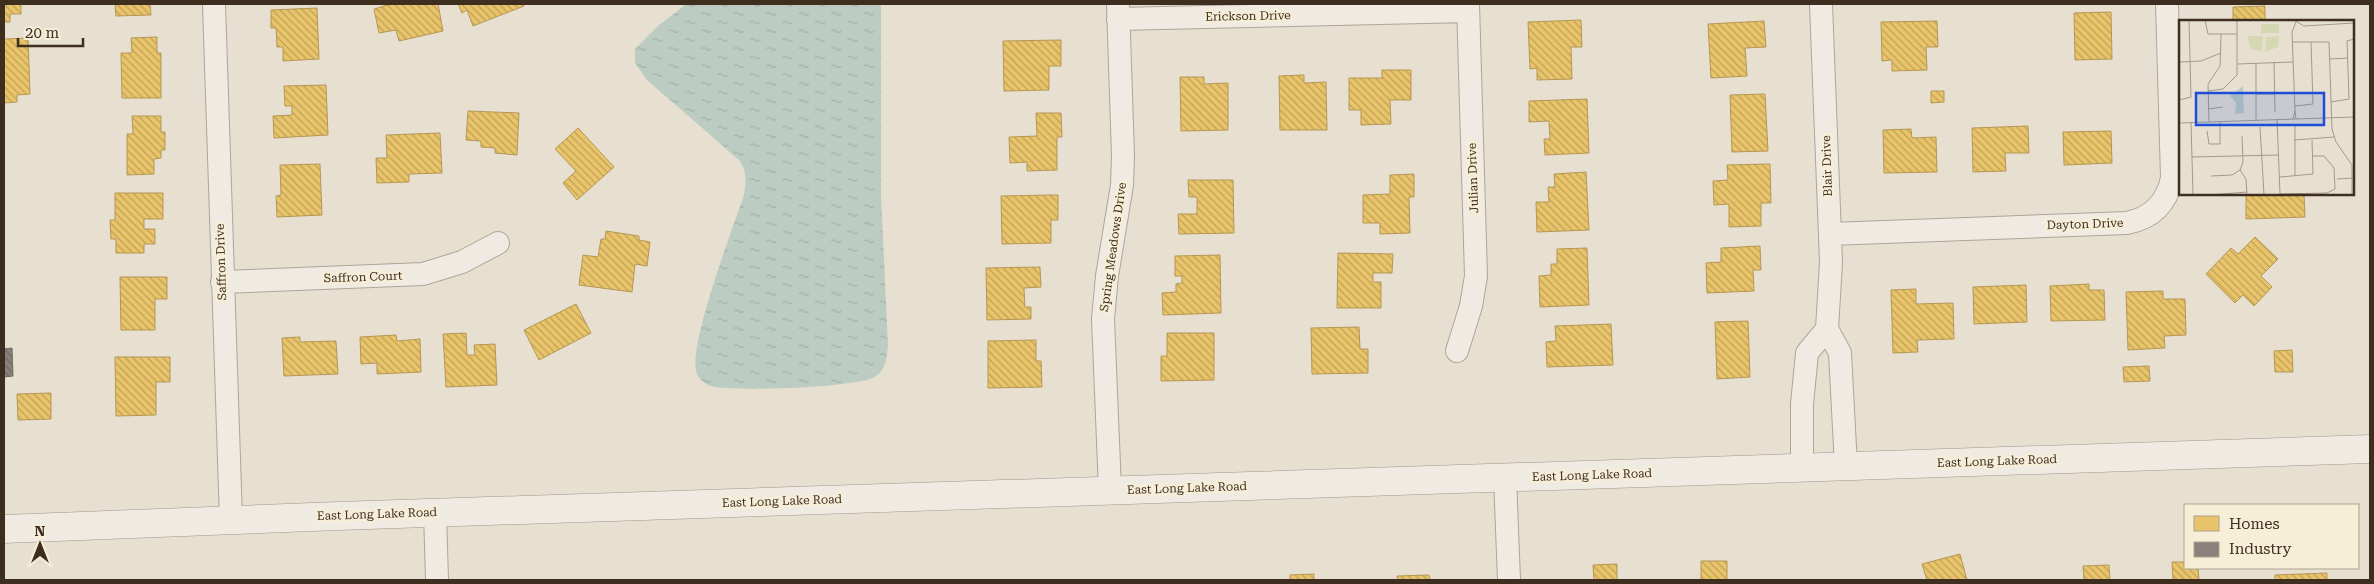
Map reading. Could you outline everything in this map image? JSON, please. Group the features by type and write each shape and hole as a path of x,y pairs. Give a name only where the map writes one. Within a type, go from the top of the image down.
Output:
{"main road":[{"name":"East Long Lake Road","path":"4,529 435,512 2370,449"}],"street":[{"name":"Saffron Drive","path":"214,4 231,520"},
{"name":"Blair Drive","path":"1821,4 1830,234 1828,329 1840,354 1846,466"},
{"name":"Dayton Drive","path":"1830,234 2127,223 2148,216 2160,207 2166,198 2172,178 2167,4"},
{"name":"Erickson Drive","path":"1118,12 1468,7"},
{"name":"Julian Drive","path":"1457,351 1471,306 1476,276 1468,7"},
{"name":"Spring Meadows Drive","path":"1110,490 1103,318 1107,276 1119,213 1122,175 1118,12"},
{"name":"Saffron Court","path":"222,282 423,274 462,262 498,243"},
{"path":"1802,467 1802,404 1807,354 1828,329"},
{"path":"1505,478 1509,580"},
{"path":"435,512 437,580"}],"water":[{"path":"686,4 881,4 881,194 888,346 884,366 876,376 865,380 822,386 743,389 711,386 697,374 695,361 698,340 722,258 744,195 745,173 739,160 647,80 635,63 635,49 658,26"}],"building: Homes":[{"path":"4,4 21,4 21,14 10,14 10,22 4,22"},
{"path":"115,4 150,4 151,15 116,16"},
{"path":"391,4 438,4 443,31 399,41 396,30 379,33 374,9"},
{"path":"458,4 523,4 524,6 473,26 467,10 462,13"},
{"path":"2265,6 2265,20 2233,20 2233,7"},
{"path":"317,8 319,59 283,61 283,47 277,47 276,28 271,28 271,10"},
{"path":"2111,12 2112,59 2075,60 2074,13"},
{"path":"1581,20 1582,47 1571,47 1572,79 1537,80 1537,68 1530,69 1528,22"},
{"path":"1764,21 1766,47 1745,48 1747,76 1711,78 1708,24"},
{"path":"1937,21 1938,47 1926,47 1927,70 1892,71 1892,60 1882,61 1881,22"},
{"path":"157,37 157,53 161,53 161,98 122,98 121,53 132,53 131,38"},
{"path":"28,38 30,94 17,95 17,102 4,103 4,39"},
{"path":"1061,40 1061,66 1049,66 1049,90 1004,91 1003,41"},
{"path":"1382,70 1411,70 1411,100 1390,100 1391,124 1361,125 1361,110 1349,110 1349,78 1382,78"},
{"path":"1304,75 1304,83 1326,82 1327,130 1280,130 1279,76"},
{"path":"1180,77 1204,77 1204,84 1228,83 1228,130 1181,131"},
{"path":"326,85 328,135 274,138 273,116 292,115 292,106 285,106 284,86"},
{"path":"1931,91 1944,91 1944,102 1931,103"},
{"path":"1765,94 1768,151 1732,152 1730,95"},
{"path":"1587,99 1589,153 1545,155 1544,139 1550,139 1549,121 1529,122 1529,101"},
{"path":"468,111 519,113 517,155 495,153 495,148 481,147 481,141 466,140"},
{"path":"1036,113 1061,113 1062,137 1057,137 1057,170 1027,171 1027,162 1010,163 1009,137 1037,136"},
{"path":"132,116 161,116 161,132 165,132 165,150 161,150 161,158 154,159 154,174 127,175 127,134 133,134"},
{"path":"2028,126 2029,153 2005,153 2006,171 1973,172 1972,128"},
{"path":"578,128 614,167 577,200 563,183 576,171 555,149"},
{"path":"1911,129 1912,138 1936,137 1937,172 1884,173 1883,130"},
{"path":"2111,131 2112,163 2064,165 2063,132"},
{"path":"440,133 442,173 409,174 409,182 377,183 376,158 387,158 386,135"},
{"path":"320,164 322,215 277,217 276,196 281,195 280,165"},
{"path":"1770,164 1771,203 1761,203 1761,226 1729,227 1729,204 1714,205 1713,181 1728,180 1727,165"},
{"path":"1586,172 1589,230 1537,232 1536,202 1549,202 1548,187 1555,187 1554,174"},
{"path":"1414,174 1414,197 1409,197 1410,233 1380,234 1380,223 1363,223 1363,195 1390,194 1390,175"},
{"path":"1188,180 1233,180 1234,233 1179,234 1178,214 1197,214 1197,197 1189,197"},
{"path":"115,193 163,193 163,219 144,219 144,229 155,229 155,244 144,244 144,253 116,253 116,239 111,239 110,220 115,220"},
{"path":"1058,195 1058,220 1051,220 1051,243 1002,244 1001,196"},
{"path":"2246,195 2304,195 2305,217 2246,219"},
{"path":"606,231 639,236 639,240 650,242 647,266 635,264 632,292 579,285 583,255 598,257 601,239 605,239"},
{"path":"2255,237 2278,259 2261,276 2272,287 2254,306 2243,295 2235,303 2206,274 2231,248 2238,254"},
{"path":"1760,246 1761,270 1753,270 1754,291 1707,293 1706,263 1721,262 1721,248"},
{"path":"1587,248 1589,305 1540,307 1539,276 1551,275 1551,264 1557,264 1557,249"},
{"path":"1338,253 1393,254 1392,273 1373,273 1373,282 1381,282 1381,308 1337,308"},
{"path":"1220,255 1221,313 1163,315 1162,293 1176,292 1176,284 1182,283 1182,276 1175,276 1175,256"},
{"path":"1040,267 1041,287 1024,288 1025,307 1031,307 1031,319 987,320 986,268"},
{"path":"120,277 167,277 167,299 155,299 155,330 121,330"},
{"path":"2089,284 2089,290 2104,290 2105,320 2051,321 2050,286"},
{"path":"2026,285 2027,322 1974,324 1973,287"},
{"path":"1916,289 1916,304 1953,303 1954,339 1917,340 1918,352 1893,353 1891,290"},
{"path":"2163,291 2163,299 2185,299 2186,335 2164,336 2165,348 2128,350 2126,292"},
{"path":"576,304 591,333 539,360 524,330"},
{"path":"1748,321 1750,377 1717,379 1715,322"},
{"path":"1611,324 1613,365 1547,367 1546,342 1556,341 1555,326"},
{"path":"1359,327 1360,349 1368,349 1368,373 1312,374 1311,328"},
{"path":"466,333 467,355 475,355 474,345 495,344 497,385 446,387 443,334"},
{"path":"1167,333 1214,333 1214,380 1161,381 1161,356 1167,356"},
{"path":"396,335 397,341 420,339 421,372 377,374 377,363 361,364 360,337"},
{"path":"300,337 300,342 336,341 338,374 284,376 282,338"},
{"path":"1036,340 1036,361 1041,361 1042,387 988,388 988,341"},
{"path":"2292,350 2293,372 2275,372 2274,351"},
{"path":"115,357 170,357 170,382 156,382 156,415 116,416"},
{"path":"2149,366 2150,381 2124,382 2123,367"},
{"path":"51,393 51,419 18,420 17,394"},
{"path":"1960,554 1967,580 1927,580 1922,564"},
{"path":"1701,561 1727,561 1727,580 1701,580"},
{"path":"2172,562 2184,562 2184,569 2198,569 2199,580 2173,580"},
{"path":"1617,564 1617,580 1594,580 1593,565"},
{"path":"2109,565 2110,580 2084,580 2083,566"},
{"path":"2327,573 2327,580 2275,580 2275,575"},
{"path":"1314,574 1314,580 1290,580 1290,575"},
{"path":"1429,575 1430,580 1398,580 1397,576"}],"building: Industry":[{"path":"12,348 13,376 4,377 4,349"}]}
